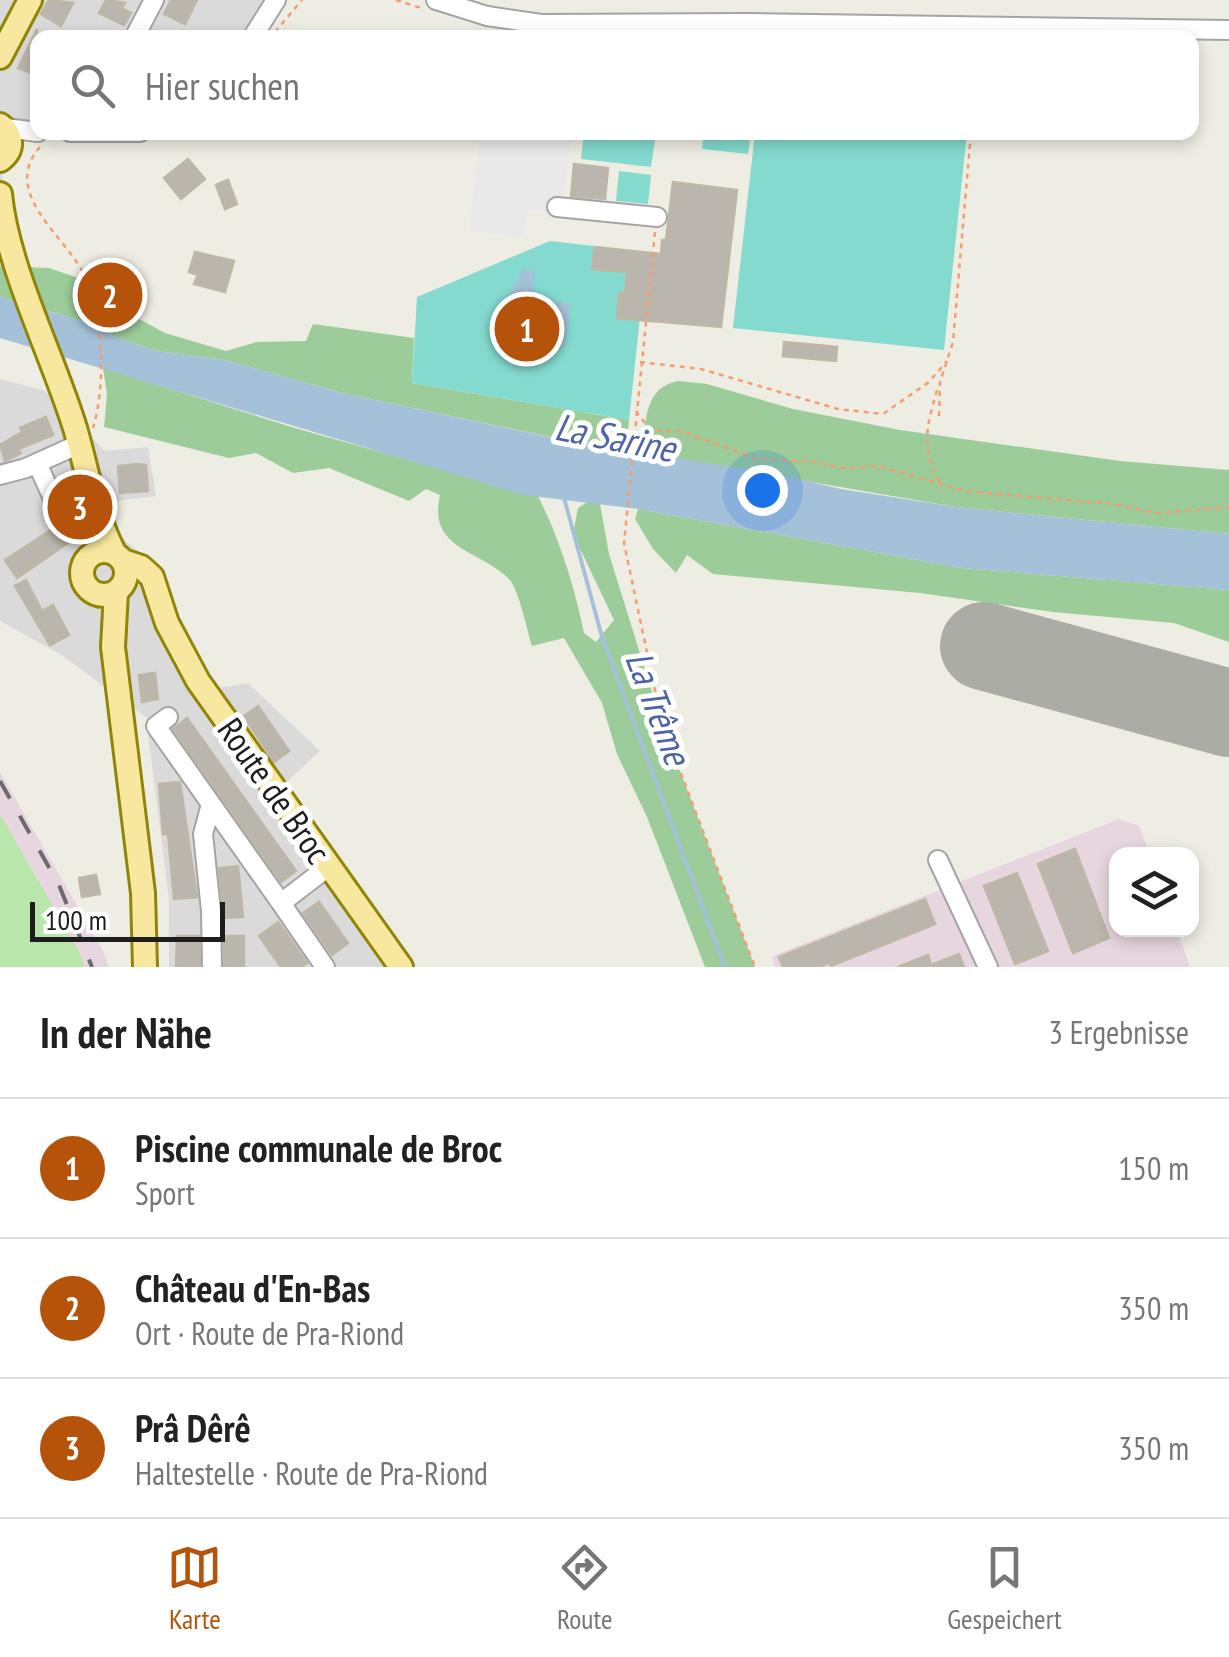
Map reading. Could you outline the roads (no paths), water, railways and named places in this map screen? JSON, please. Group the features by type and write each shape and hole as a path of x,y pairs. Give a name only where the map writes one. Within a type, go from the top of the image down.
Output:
{"main road":[{"path":"0,57 30,0"},
{"path":"0,182 4,144"},
{"path":"0,197 16,258 79,444 110,556 127,573 110,590 113,647 141,874 146,967"},
{"path":"110,556 84,564 86,584 110,590 143,588 160,607"},
{"name":"Route de Broc","path":"110,556 141,567 152,577 160,607 198,681 401,967"}],"street":[{"path":"138,30 154,0"},
{"path":"257,30 276,0"},
{"path":"436,0 542,28 748,23 1229,30"},
{"path":"4,144 30,138"},
{"path":"557,207 657,217"},
{"path":"0,475 79,444"},
{"path":"38,463 56,505"},
{"path":"168,716 156,726 326,967"},
{"path":"211,804 203,834 212,911 212,967"},
{"path":"938,860 988,967"},
{"path":"282,903 328,867"}],"waterway":[{"name":"La Trême","path":"563,494 602,637 725,967"}],"railway":[{"path":"0,781 59,885 92,967"}],"place":[{"name":"Château d'En-Bas","path":"110,295"},
{"name":"Piscine communale de Broc","path":"527,329"},
{"name":"Prâ Dêrê","path":"80,507"}],"water label":[{"name":"La Sarine","path":"615,438"}]}
